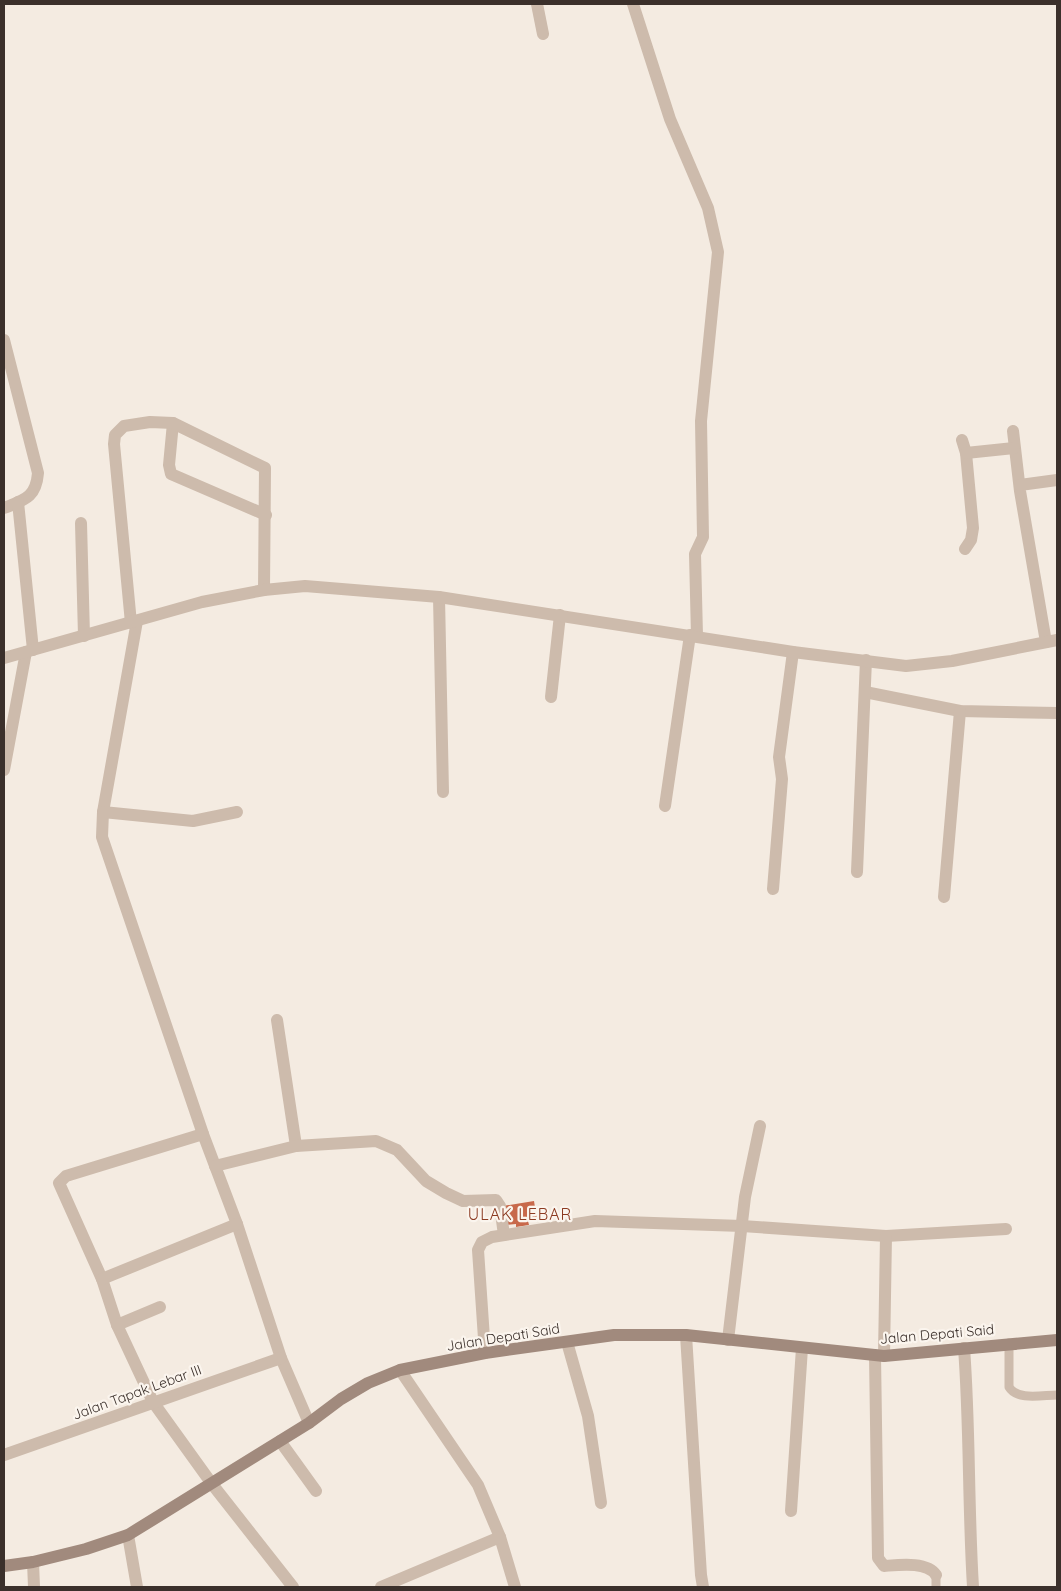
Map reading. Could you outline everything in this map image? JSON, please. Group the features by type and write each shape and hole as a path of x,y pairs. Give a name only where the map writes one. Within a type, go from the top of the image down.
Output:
{"main road":[{"name":"Jalan Depati Said","path":"4,1566 33,1562 86,1549 128,1535 309,1423 340,1400 368,1383 400,1370 485,1353 614,1335 686,1335 880,1356 1057,1340"}],"street":[{"path":"537,4 543,34"},
{"path":"633,4 670,119 708,208 718,252 701,421 703,537 695,554 693,636 665,806"},
{"path":"4,340 38,473 34,491 27,499 4,508"},
{"path":"173,423 169,465 171,474 266,515"},
{"path":"264,590 265,468 173,423 132,424 120,428 115,435 114,444 134,622 103,812 102,837 214,1166 237,1224 280,1358 309,1423"},
{"path":"4,658 202,602 264,590 322,586 439,597 560,614 793,652 906,666 928,664 1052,641 1020,485 1013,431"},
{"path":"962,440 966,453 972,528 971,540 965,549"},
{"path":"966,453 1014,448"},
{"path":"1020,485 1057,480"},
{"path":"4,770 30,651 18,502"},
{"path":"81,523 84,636"},
{"path":"439,597 443,792"},
{"path":"551,697 560,614"},
{"path":"773,890 782,779 779,757 793,652"},
{"path":"857,872 866,660"},
{"path":"865,692 960,711 1057,713"},
{"path":"944,897 960,711"},
{"path":"103,812 193,821 237,812"},
{"path":"277,1020 296,1146"},
{"path":"728,1340 745,1197 760,1126"},
{"path":"203,1134 66,1176 59,1183 102,1279 117,1325 152,1402 212,1484 292,1587"},
{"path":"214,1166 296,1146 376,1142 389,1145 397,1150 426,1181 446,1193 463,1201 496,1200 500,1206 504,1235"},
{"path":"485,1353 478,1250 486,1239 595,1221 742,1226 886,1236 1006,1229"},
{"path":"102,1279 237,1224"},
{"path":"886,1236 880,1356 878,1558 884,1566 922,1566 930,1568 936,1581"},
{"path":"117,1325 160,1307"},
{"path":"686,1335 700,1575 703,1587"},
{"path":"567,1342 588,1416 601,1503"},
{"path":"791,1511 802,1348"},
{"path":"964,1348 968,1412 968,1498 973,1587"},
{"name":"Jalan Tapak Lebar III","path":"4,1455 280,1358"},
{"path":"400,1370 478,1485 500,1537 515,1587"},
{"path":"280,1441 316,1491"},
{"path":"128,1535 137,1587"},
{"path":"381,1587 500,1537"},
{"path":"33,1562 34,1587"}],"lane":[{"path":"1009,1343 1009,1387 1012,1392 1020,1396 1057,1395"}],"building":[{"path":"534,1201 537,1220 528,1221 529,1225 516,1227 516,1224 505,1225 503,1206"}],"district":[{"name":"ULAK LEBAR","path":"520,1214"}]}
